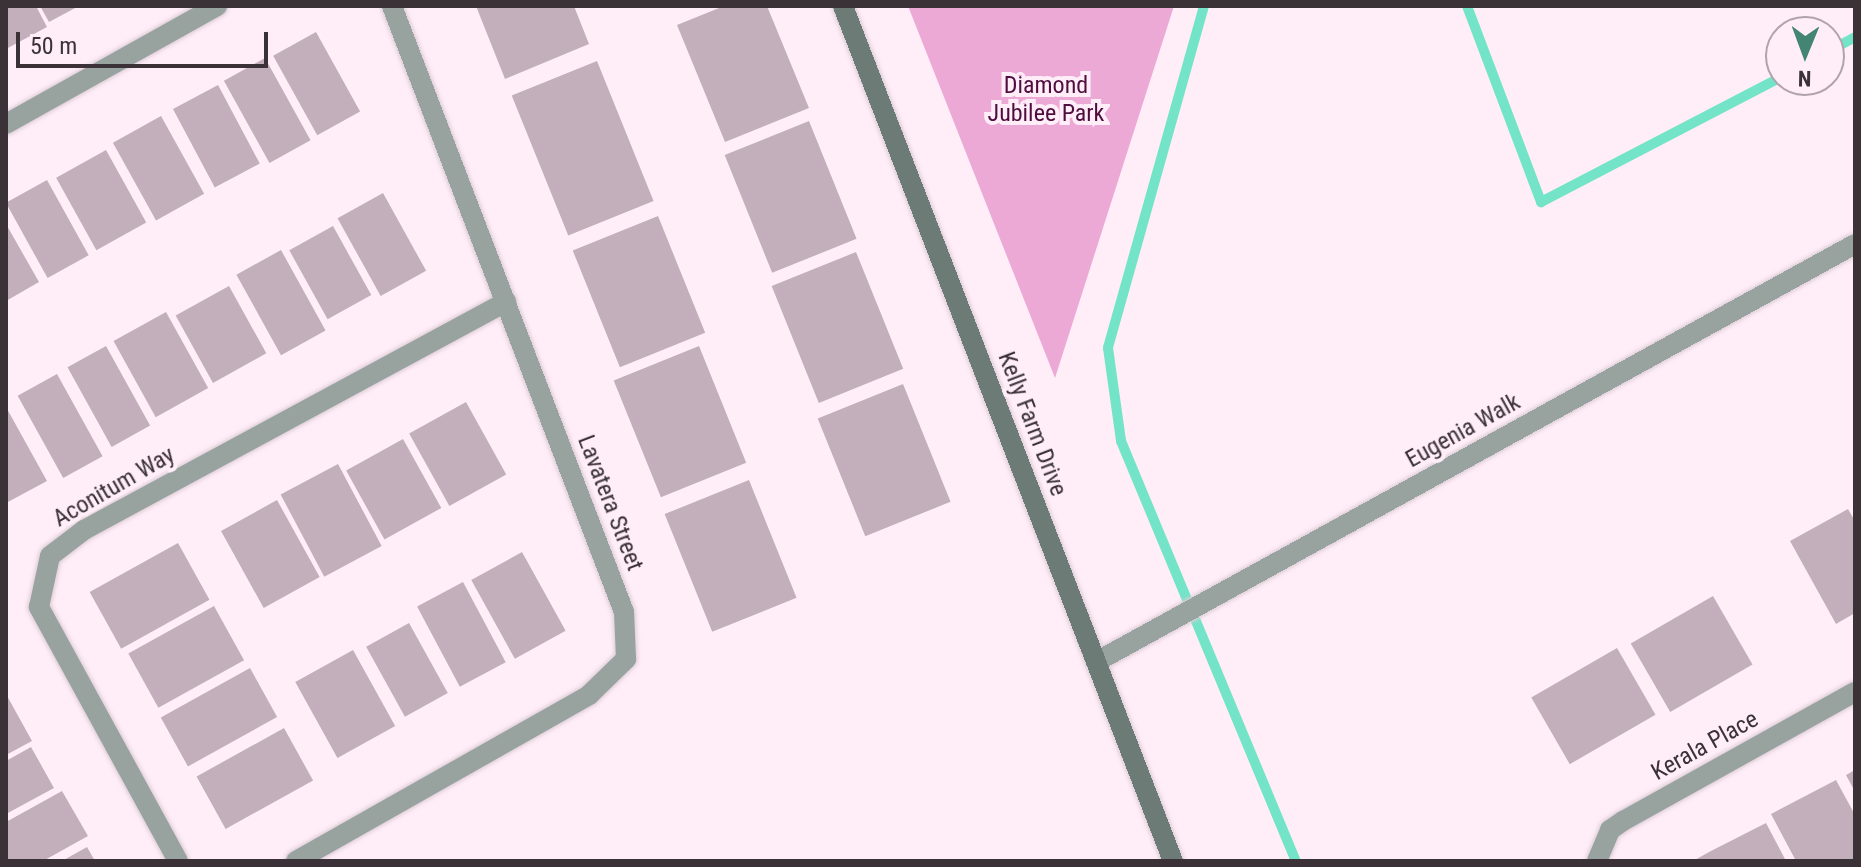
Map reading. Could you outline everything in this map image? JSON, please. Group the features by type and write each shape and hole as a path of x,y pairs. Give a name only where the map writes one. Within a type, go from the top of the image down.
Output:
{"street":[{"path":"6,124 217,6"},
{"name":"Lavatera Street","path":"296,861 589,695 626,659 624,612 392,6"},
{"name":"Kelly Farm Drive","path":"843,6 1173,861"},
{"name":"Eugenia Walk","path":"1096,662 1855,244"},
{"name":"Aconitum Way","path":"178,861 39,607 50,556 84,530 506,302"},
{"name":"Kerala Place","path":"1597,861 1610,830 1623,821 1855,692"}],"green space":[{"name":"Diamond Jubilee Park","path":"908,6 1174,6 1055,378"}],"building":[{"path":"6,6 36,6 47,27 6,49"},
{"path":"40,6 79,6 49,22"},
{"path":"476,6 574,6 589,44 505,79"},
{"path":"724,6 767,6 809,108 725,142 677,25"},
{"path":"316,32 360,112 317,135 273,56"},
{"path":"265,58 311,140 269,163 224,81"},
{"path":"597,61 654,201 568,235 512,95"},
{"path":"218,85 260,164 215,188 173,109"},
{"path":"161,116 204,194 156,221 113,143"},
{"path":"809,121 857,239 772,273 725,155"},
{"path":"106,150 146,223 96,250 56,178"},
{"path":"47,180 89,255 48,278 6,203"},
{"path":"383,193 426,271 381,296 338,218"},
{"path":"658,216 705,333 620,367 573,250"},
{"path":"6,224 39,282 6,301"},
{"path":"333,226 371,295 328,319 289,250"},
{"path":"281,250 326,330 281,355 236,275"},
{"path":"856,252 903,369 819,403 772,286"},
{"path":"229,286 266,353 213,383 176,316"},
{"path":"166,312 208,388 156,417 114,341"},
{"path":"106,346 150,426 112,447 68,367"},
{"path":"699,346 746,463 661,497 614,380"},
{"path":"57,374 103,456 63,478 18,396"},
{"path":"903,384 951,502 865,536 818,418"},
{"path":"466,402 506,475 449,506 409,434"},
{"path":"6,407 47,481 6,503"},
{"path":"403,439 441,508 384,540 346,471"},
{"path":"338,464 382,546 324,577 281,495"},
{"path":"749,480 797,598 712,632 665,514"},
{"path":"277,500 320,577 264,608 221,531"},
{"path":"1848,509 1855,521 1855,613 1836,624 1790,541"},
{"path":"178,543 210,600 121,649 90,592"},
{"path":"522,552 566,631 515,659 471,580"},
{"path":"463,582 506,662 460,687 417,606"},
{"path":"1713,596 1752,664 1670,712 1631,644"},
{"path":"214,606 244,660 158,708 128,654"},
{"path":"409,623 448,693 405,717 366,647"},
{"path":"1617,648 1656,715 1570,764 1531,698"},
{"path":"353,650 395,726 337,758 295,682"},
{"path":"250,668 277,717 188,766 161,717"},
{"path":"6,694 32,741 6,755"},
{"path":"284,728 313,780 226,829 197,776"},
{"path":"31,747 54,788 6,814 6,761"},
{"path":"1855,770 1855,792 1846,775"},
{"path":"1836,780 1855,815 1855,861 1796,861 1771,814"},
{"path":"62,791 88,836 43,861 6,861 6,822"},
{"path":"1766,823 1786,861 1693,861 1709,852"},
{"path":"87,847 95,861 62,861"}],"waterway":[{"path":"1204,6 1108,348 1121,441 1296,861"},
{"path":"1467,6 1541,202 1765,85"},
{"path":"1845,42 1855,37"}]}
